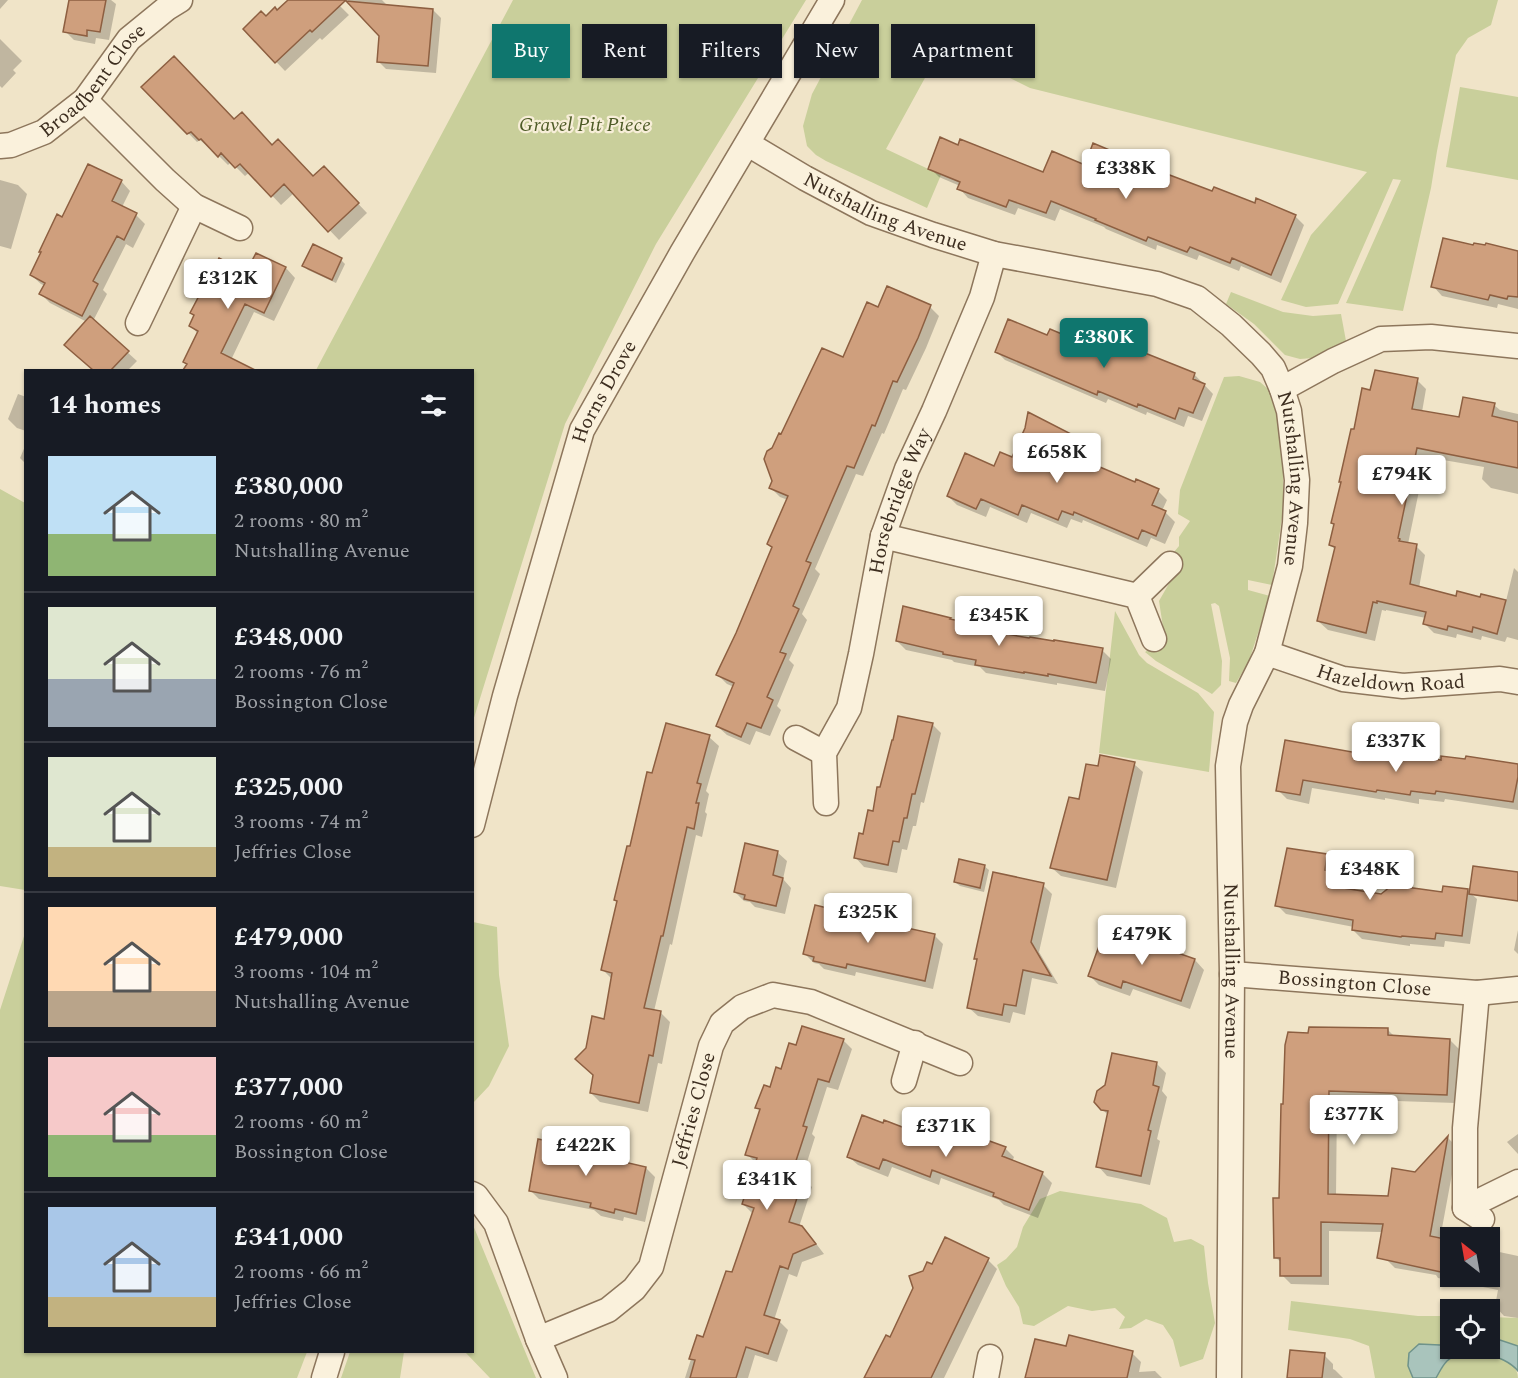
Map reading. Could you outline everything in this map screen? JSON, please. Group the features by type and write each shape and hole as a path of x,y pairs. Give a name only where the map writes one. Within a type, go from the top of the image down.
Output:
{"street":[{"name":"Broadbent Close","path":"0,146 11,145 44,132 85,100 129,39 180,0"},
{"name":"Horns Drove","path":"474,817 505,696 582,430 682,253 832,0"},
{"path":"85,100 194,206 240,228"},
{"name":"Nutshalling Avenue","path":"748,144 871,213 933,235 994,254 1157,284 1197,298 1231,325 1261,354 1273,368 1282,388 1289,411 1297,480 1295,523 1288,576 1267,653 1235,722 1228,766 1232,974 1229,1378"},
{"path":"138,323 194,206"},
{"name":"Horsebridge Way","path":"824,753 849,708 883,536 907,469 982,297 994,254"},
{"path":"1282,388 1381,339 1431,337 1518,346"},
{"path":"883,536 1137,596"},
{"path":"1137,596 1170,564"},
{"path":"1137,596 1154,639"},
{"name":"Hazeldown Road","path":"1267,653 1343,679 1403,686 1500,679 1518,682"},
{"path":"796,738 824,753 826,802"},
{"name":"Bossington Close","path":"1232,974 1478,993 1518,989"},
{"path":"1478,993 1465,1128 1473,1213 1518,1182"},
{"name":"Jeffries Close","path":"538,1339 608,1310 633,1289 651,1267 711,1046 722,1023 739,1010 773,995 811,1002 960,1063"},
{"path":"904,1081 915,1043"},
{"path":"474,1195 496,1223 538,1339 555,1378"},
{"path":"324,1378 332,1353"}],"green space":[{"name":"Gravel Pit Piece","path":"513,0 806,0 782,39 782,24 679,24 679,78 758,78 656,244 565,424 474,718 474,369 317,369 492,39 492,78 570,78 570,24 500,24"},
{"path":"862,0 1498,0 1491,25 1468,38 1456,55 1431,188 1403,311 1346,303 1401,180 1393,179 1338,304 1306,307 1281,300 1311,235 1367,172 1030,88 1010,78 1035,78 1035,24 891,24 891,78 925,78 886,149 941,175 927,208 826,161 807,146 803,126 812,94 821,78 879,78 879,24 849,24"},
{"path":"1460,87 1518,97 1518,180 1446,167"},
{"path":"1231,292 1283,312 1313,316 1341,314 1346,341 1326,357 1300,359 1285,355 1254,324 1226,304"},
{"path":"1239,376 1260,382 1275,395 1280,417 1283,511 1272,585 1248,580 1248,590 1270,596 1249,661 1236,683 1229,681 1230,658 1219,606 1215,603 1211,604 1222,661 1221,685 1212,694 1145,652 1165,640 1159,601 1175,573 1174,552 1179,546 1179,537 1190,521 1178,514 1180,490 1224,377"},
{"path":"0,489 24,502 24,890 0,886"},
{"path":"1115,611 1139,655 1147,663 1198,693 1214,712 1209,772 1099,753"},
{"path":"474,922 497,927 499,975 509,1046 489,1086 474,1102"},
{"path":"24,936 24,1353 307,1353 297,1378 0,1378 0,1010"},
{"path":"1060,1191 1141,1204 1167,1218 1174,1242 1191,1239 1204,1246 1215,1323 1203,1359 1180,1367 1173,1340 1163,1325 1146,1319 1131,1328 1119,1329 1125,1317 1115,1308 1092,1311 1068,1306 1034,1326 1023,1324 1019,1307 997,1265 1017,1247 1023,1227 1040,1199"},
{"path":"474,1227 536,1378 490,1378 466,1353 474,1353"},
{"path":"1291,1301 1418,1316 1440,1316 1440,1345 1419,1344 1408,1366 1413,1378 1375,1378 1369,1346 1350,1339 1288,1330"},
{"path":"1500,1317 1518,1318 1518,1346 1500,1340"},
{"path":"350,1353 404,1353 400,1378 341,1378"},
{"path":"1451,1359 1500,1359 1512,1365 1518,1378 1436,1378"}],"water":[{"path":"1500,1340 1518,1346 1518,1371 1500,1359"},
{"path":"1419,1344 1440,1345 1440,1359 1450,1359 1436,1378 1413,1378 1408,1366 1409,1353"}],"building":[{"path":"69,0 106,0 100,32 87,30 87,36 63,32"},
{"path":"288,0 346,0 275,63 243,29 261,11 266,16 275,7 277,10"},
{"path":"346,1 433,9 428,66 377,62 379,36"},
{"path":"174,56 234,119 242,112 272,145 278,139 313,176 324,166 359,203 328,232 284,184 271,197 240,164 235,168 221,153 218,157 201,139 199,140 191,132 187,134 141,87"},
{"path":"940,137 958,145 960,139 1043,172 1052,151 1085,165 1093,143 1212,191 1214,187 1255,203 1256,198 1296,215 1271,275 1232,258 1230,263 1190,247 1187,252 1148,237 1146,241 1051,201 1046,213 1009,200 1006,207 957,189 960,182 928,169"},
{"path":"88,164 122,180 112,201 137,213 124,240 117,236 93,281 98,284 82,316 39,294 45,283 30,275 57,214 62,217"},
{"path":"1443,238 1473,245 1474,243 1485,245 1486,243 1518,251 1518,297 1508,296 1507,299 1490,295 1488,300 1431,287"},
{"path":"313,244 342,258 332,280 302,266"},
{"path":"256,253 286,267 264,313 245,304 221,353 253,369 184,369 187,364 183,362 198,331 189,326 194,315 190,313 219,258 246,272"},
{"path":"887,286 931,305 918,338 897,382 893,381 875,426 872,425 854,468 847,466 806,561 811,563 793,606 799,609 780,652 786,654 767,697 773,700 761,728 747,723 741,737 716,726 734,683 716,675 772,547 767,544 788,496 769,488 772,481 764,459 779,433 781,434 822,348 843,357 867,302 878,307"},
{"path":"90,316 129,351 112,369 92,369 64,345"},
{"path":"1008,319 1047,335 1050,329 1088,345 1091,337 1128,353 1130,347 1195,373 1193,379 1205,384 1193,413 1179,408 1175,419 1098,391 1097,395 995,352"},
{"path":"1375,370 1418,378 1412,409 1459,417 1463,397 1495,403 1492,416 1518,422 1518,468 1417,448 1398,538 1399,541 1417,544 1410,584 1456,596 1457,591 1506,600 1497,634 1473,627 1472,632 1448,626 1447,630 1423,624 1426,612 1377,601 1377,603 1373,602 1366,633 1317,621 1335,547 1329,545 1334,524 1331,523 1351,429 1354,429 1362,388 1370,390"},
{"path":"1028,412 1075,436 1067,453 1135,482 1136,479 1159,489 1152,505 1166,511 1156,536 1142,530 1138,539 1074,512 1073,515 1062,511 1058,520 1022,505 1018,515 981,499 976,509 947,496 965,453 994,466 1000,452 1012,457 1025,428"},
{"path":"903,606 974,624 973,628 1103,648 1096,683 1048,674 1048,676 975,665 976,660 896,641"},
{"path":"898,716 933,723 915,794 912,794 907,818 904,818 899,842 893,841 888,865 854,858 859,833 863,834 868,810 873,811 877,787 880,787"},
{"path":"666,723 710,735 697,783 701,784 696,803 699,803 694,829 687,827 663,936 661,936 644,1008 661,1011 653,1056 649,1055 639,1103 590,1093 593,1075 575,1059 586,1048 592,1016 604,1019 612,973 601,970 617,901 614,900 627,846 630,846 647,772 652,773"},
{"path":"1285,740 1391,759 1392,757 1416,760 1416,756 1441,760 1441,756 1465,759 1466,756 1518,764 1513,802 1436,791 1435,794 1411,791 1410,795 1377,790 1376,792 1303,780 1300,795 1276,791"},
{"path":"1100,755 1135,762 1107,880 1050,868 1069,797 1079,799 1086,764 1098,766"},
{"path":"745,843 778,851 773,875 783,878 776,906 744,899 745,895 734,892"},
{"path":"1287,848 1327,854 1325,870 1333,871 1331,886 1381,894 1395,883 1406,887 1442,892 1443,886 1468,889 1462,936 1436,933 1435,939 1352,930 1353,920 1275,906"},
{"path":"959,859 985,865 980,888 954,882"},
{"path":"1473,866 1518,872 1518,901 1469,894"},
{"path":"993,872 1044,883 1031,942 1051,976 1023,970 1016,1006 1004,1004 1002,1015 967,1008 977,959 974,959"},
{"path":"815,905 848,913 847,915 935,934 925,981 847,964 846,968 813,961 814,957 803,954"},
{"path":"1103,935 1124,942 1125,938 1151,948 1154,940 1176,948 1175,952 1195,959 1181,1001 1123,981 1121,988 1088,976"},
{"path":"802,1026 844,1039 829,1082 818,1079 803,1126 807,1127 792,1173 804,1177 789,1222 802,1226 816,1244 793,1254 788,1269 780,1266 764,1315 780,1320 768,1354 746,1347 736,1378 690,1378 695,1360 689,1359 697,1335 703,1337 726,1271 732,1272 754,1208 742,1204 757,1158 745,1155 760,1109 755,1108 764,1085 770,1087 776,1067 781,1069 789,1043 796,1045"},
{"path":"1309,1027 1388,1028 1388,1035 1450,1039 1447,1095 1329,1091 1328,1194 1388,1196 1392,1168 1415,1172 1448,1136 1430,1236 1440,1238 1440,1272 1377,1258 1383,1224 1321,1222 1321,1276 1280,1276 1280,1258 1274,1258 1273,1198 1279,1198 1285,1045 1288,1032 1308,1033"},
{"path":"1112,1053 1157,1062 1153,1085 1159,1087 1148,1130 1151,1131 1141,1176 1096,1167 1108,1111 1101,1110 1094,1102 1097,1091 1105,1085"},
{"path":"862,1115 910,1130 913,1123 934,1131 935,1127 961,1137 962,1134 1006,1147 1002,1156 1043,1172 1029,1210 993,1196 994,1193 932,1170 930,1177 883,1159 879,1169 847,1157"},
{"path":"538,1139 595,1150 594,1155 646,1167 636,1214 615,1209 614,1213 590,1207 591,1203 529,1191"},
{"path":"945,1237 989,1258 931,1378 864,1378 886,1335 890,1337 913,1288 909,1276 923,1271 927,1262 932,1264"},
{"path":"1069,1335 1133,1351 1127,1378 1025,1378 1035,1339 1066,1346"},
{"path":"1290,1350 1325,1353 1322,1378 1287,1378"}]}
